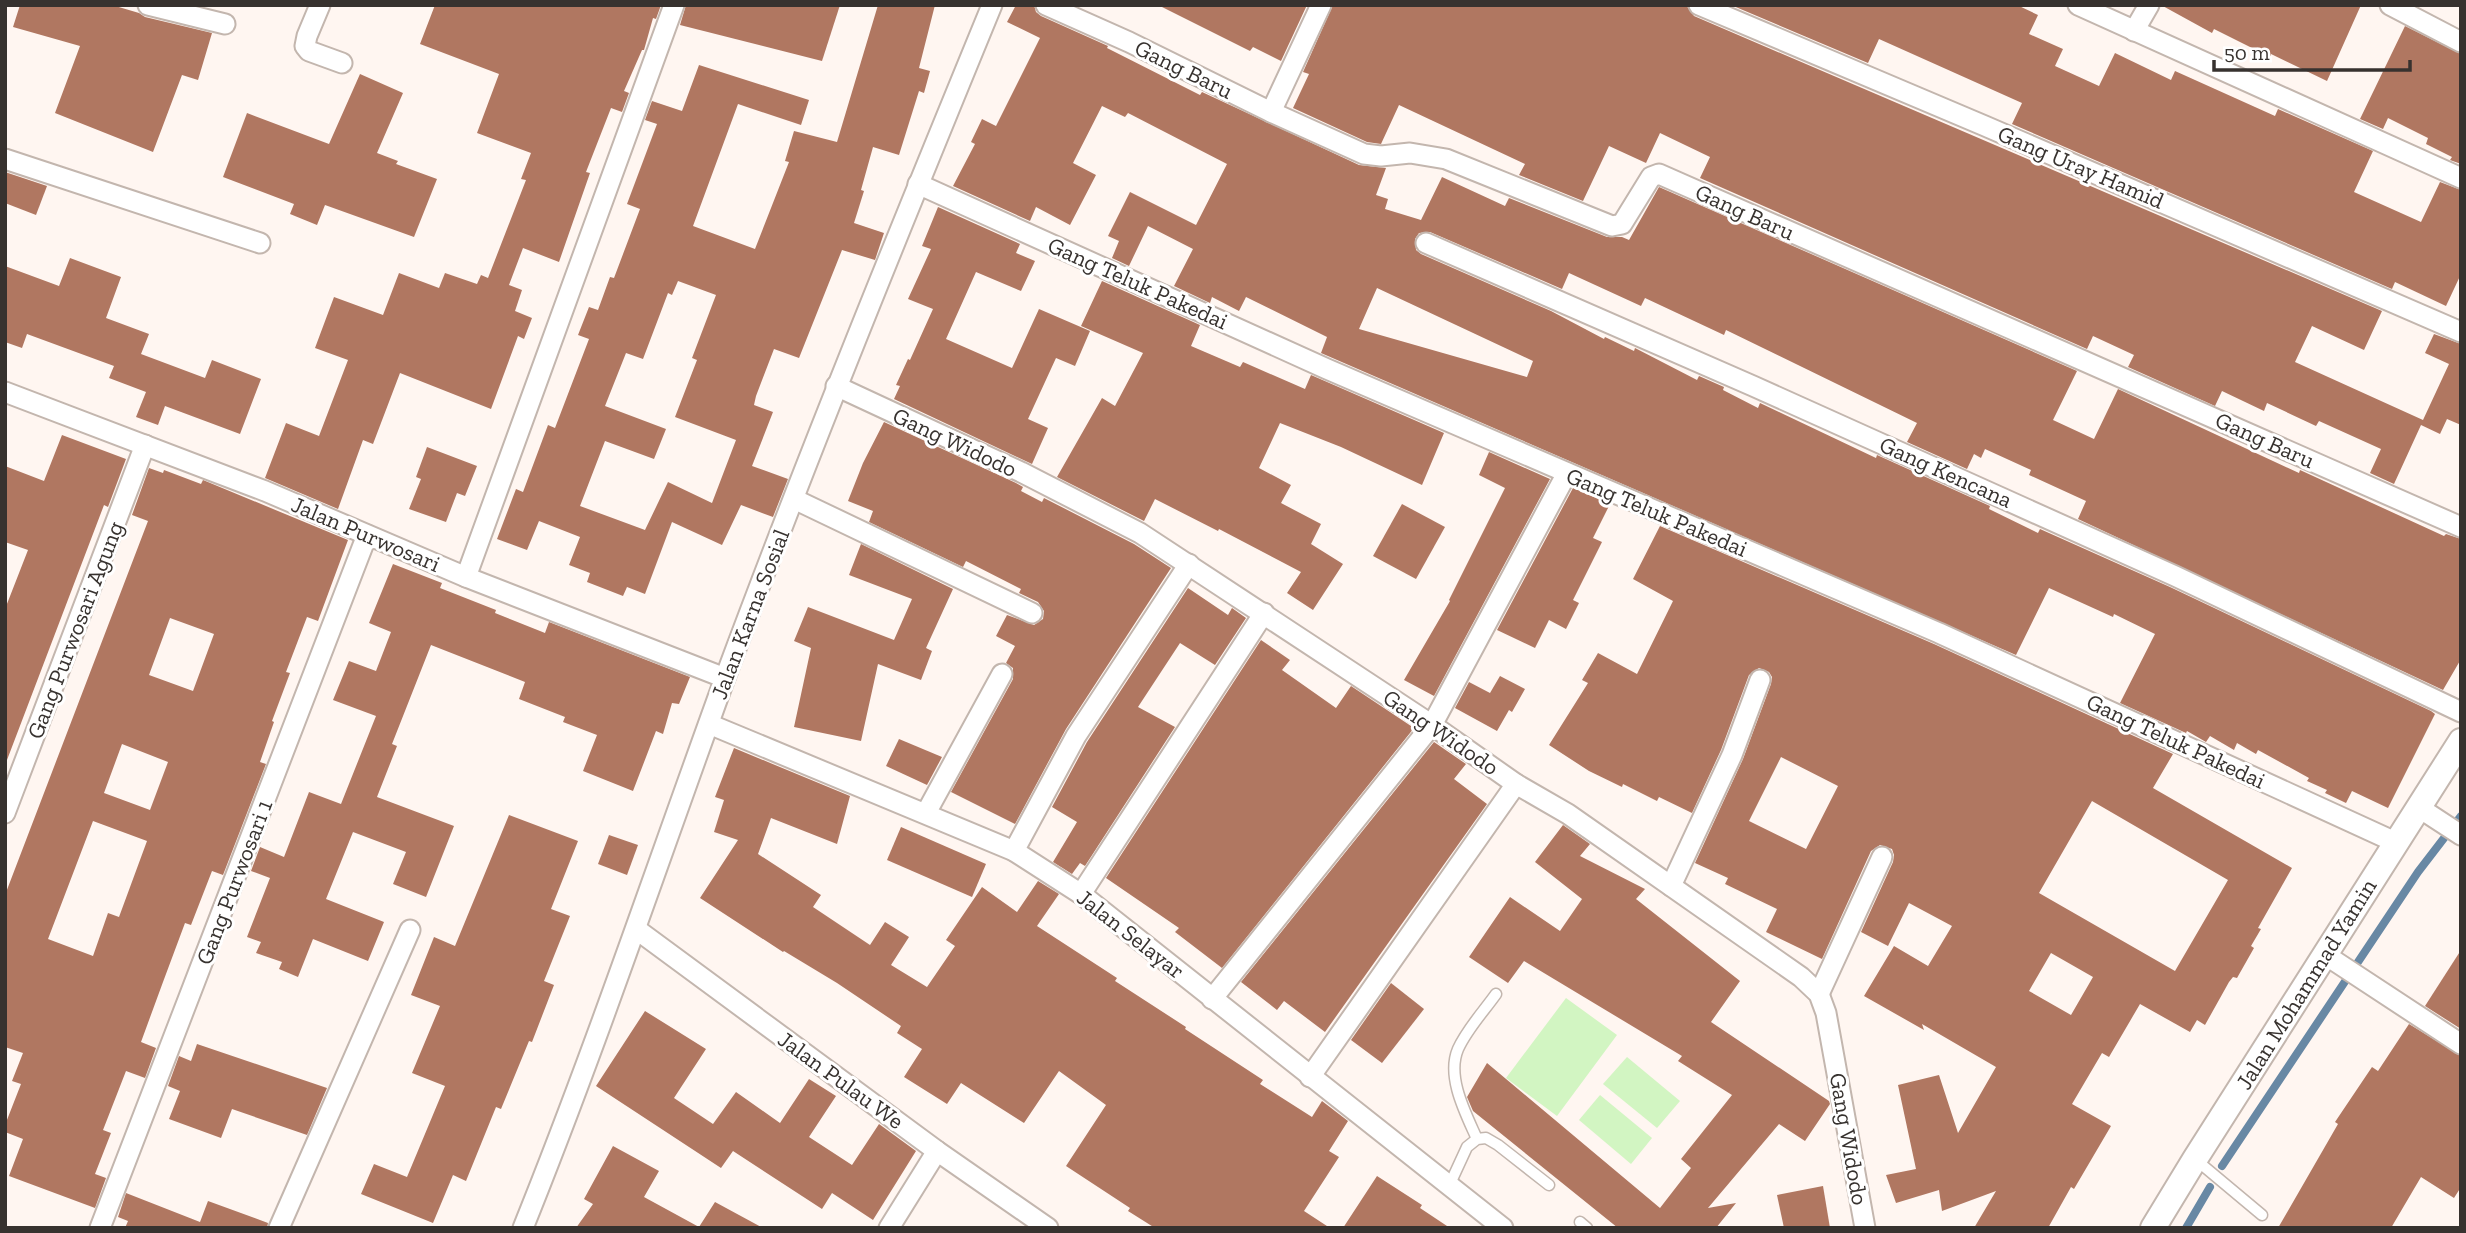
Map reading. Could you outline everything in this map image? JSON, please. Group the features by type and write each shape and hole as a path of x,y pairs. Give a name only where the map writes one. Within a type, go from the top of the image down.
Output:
{"street":[{"path":"148,5 225,24"},
{"path":"320,5 305,46 309,51 342,63"},
{"path":"466,577 674,5"},
{"name":"Jalan Karna Sosial","path":"523,1228 636,929 725,678 836,386 992,5"},
{"name":"Gang Baru","path":"1046,5 1364,154 1381,156 1410,153 1446,159 1612,226 1622,224 1651,177 1659,174 2461,527"},
{"path":"1271,112 1321,5"},
{"name":"Gang Uray Hamid","path":"1699,5 2461,332"},
{"path":"2078,5 2461,178"},
{"path":"2134,31 2150,5"},
{"path":"2390,5 2461,42"},
{"path":"5,159 260,243"},
{"name":"Gang Teluk Pakedai","path":"918,184 1327,369 1939,633 2395,842"},
{"name":"Gang Kencana","path":"1426,243 1753,386 2175,576 2461,712"},
{"name":"Gang Widodo","path":"836,386 1111,517 1189,564 1516,784 1567,814 1801,977 1819,994 1826,1013 1865,1228"},
{"name":"Jalan Purwosari","path":"5,392 265,491 466,577 725,678"},
{"name":"Gang Purwosari Agung","path":"5,813 145,445"},
{"path":"1212,999 1432,725 1567,473"},
{"path":"794,499 1032,614"},
{"name":"Gang Purwosari 1","path":"100,1228 367,536"},
{"path":"1014,851 1076,736 1189,564"},
{"path":"1081,894 1264,613"},
{"path":"926,813 1002,674"},
{"path":"1671,886 1732,755 1760,680"},
{"name":"Jalan Selayar","path":"709,724 1014,851 1081,894 1503,1228"},
{"name":"Jalan Mohammad Yamin","path":"2153,1228 2461,741"},
{"path":"1310,1077 1516,784"},
{"path":"2420,808 2461,835"},
{"path":"1819,994 1882,857"},
{"name":"Jalan Pulau We","path":"636,929 937,1151 1048,1228"},
{"path":"279,1228 410,930"},
{"path":"2325,954 2461,1044"},
{"path":"888,1228 937,1151"}],"lane":[{"path":"1478,1139 1467,1117 1456,1080 1455,1058 1466,1036 1496,994"},
{"path":"1448,1186 1467,1147 1478,1139 1486,1138 1549,1185"},
{"path":"2195,1159 2262,1215"}],"green space":[{"path":"1566,998 1617,1035 1557,1116 1506,1078"},
{"path":"1627,1057 1680,1101 1657,1128 1603,1084"},
{"path":"1600,1095 1652,1138 1631,1164 1579,1120"}],"building":[{"path":"20,5 112,5 145,17 212,33 198,80 182,75 153,152 55,113 80,46 13,27"},
{"path":"435,5 661,5 656,19 653,18 644,50 624,91 629,93 622,112 611,108 586,172 590,173 559,262 523,248 509,285 522,290 515,311 532,318 524,339 518,336 491,409 400,373 373,444 363,440 338,509 265,478 286,423 319,436 348,360 315,348 334,297 383,315 399,273 439,288 445,273 477,284 481,275 488,278 526,180 521,179 531,153 477,133 499,74 420,44"},
{"path":"686,5 840,5 822,61 680,25"},
{"path":"878,5 935,5 919,68 930,71 924,93 919,91 899,155 873,147 861,190 864,191 854,223 884,233 875,260 842,250 799,358 774,349 756,396 754,405 773,412 752,466 788,479 773,517 741,505 722,545 672,522 645,594 627,587 623,596 587,582 590,573 569,565 580,537 539,521 527,550 497,539 516,489 523,492 548,425 555,428 589,339 578,335 589,307 598,310 610,277 614,278 640,209 627,204 657,124 645,120 652,101 682,111 699,65 809,100 801,125 738,104 693,226 755,249 789,162 785,161 794,131 837,142","holes":["678,281 716,295 692,358 697,360 675,417 736,440 712,503 668,482 645,530 580,506 605,441 654,459 666,429 605,406 626,353 643,359 668,293 672,295"]},
{"path":"1016,5 1034,5 1041,16 1108,46 1107,48 1200,95 1202,92 1359,165 1386,168 1376,195 1388,199 1385,209 1421,220 1442,177 1505,206 1509,198 1607,237 1629,240 1659,187 2077,371 2053,420 2094,439 2118,389 2299,473 2300,470 2444,536 2446,534 2461,539 2461,659 2443,690 2078,519 2086,501 2029,475 2031,470 1985,449 1981,458 1974,454 1967,469 1907,442 1917,423 1726,330 1724,335 1645,298 1641,306 1569,273 1562,289 1430,232 1419,233 1415,239 1416,250 1421,254 1551,311 1604,339 1605,337 1634,351 1635,348 1697,380 1699,376 1724,387 1723,390 1758,408 1760,403 1876,458 1877,455 1990,506 1989,509 2038,533 2040,529 2170,587 2431,711 2435,714 2388,808 2352,791 2346,803 2307,781 2309,778 2258,750 2256,754 2237,743 2234,750 2210,736 2206,742 2187,731 2186,733 2120,703 2155,634 2114,614 2113,617 2049,588 2016,655 1321,353 1327,337 1246,297 1239,311 1212,297 1210,303 1174,286 1193,249 1148,226 1129,266 1112,258 1119,241 1108,236 1130,192 1196,225 1227,164 1128,113 1125,117 1102,106 1073,163 1096,175 1070,225 1036,207 1030,221 953,186 975,144 971,142 982,119 996,126 1040,38 1007,22","holes":["1377,288 1533,361 1527,377 1359,329"]},
{"path":"1158,5 1307,5 1281,61 1253,47 1250,51"},
{"path":"1333,5 1686,5 1694,16 2382,311 2364,350 2312,326 2295,362 2423,420 2449,364 2425,353 2434,334 2461,344 2461,425 2447,419 2440,434 2421,425 2394,484 2370,473 2381,449 2319,421 2316,426 2267,403 2264,411 2222,391 2215,406 2128,367 2134,355 2093,336 2087,349 1700,178 1710,157 1660,133 1646,163 1609,146 1583,201 1519,175 1525,164 1399,105 1381,144 1367,142 1293,108 1309,74 1303,72"},
{"path":"1731,5 2017,5 2038,15 2029,34 2063,49 2055,66 2099,86 2115,53 2171,80 2175,71 2275,116 2278,109 2373,151 2354,192 2421,222 2440,182 2461,190 2461,274 2446,306 2395,282 2392,289 2012,124 2022,103 1879,39 1868,63"},
{"path":"2161,5 2361,5 2327,81 2214,29 2212,33"},
{"path":"2405,26 2461,54 2461,164 2426,144 2428,138 2388,118 2383,129 2360,119"},
{"path":"360,74 403,93 377,153 398,161 396,164 437,179 414,237 325,205 317,225 290,214 294,204 223,177 247,113 329,144"},
{"path":"5,172 47,186 36,215 5,203"},
{"path":"938,207 1020,244 1016,253 1035,261 1021,291 976,272 946,339 1012,368 1039,309 1090,331 1075,366 1056,358 1028,419 1048,428 1032,464 894,399 900,386 896,385 933,309 908,299 931,249 922,246"},
{"path":"70,258 121,277 106,318 149,334 141,354 205,378 212,360 261,379 240,434 165,406 158,425 136,417 146,392 109,378 114,366 27,334 22,348 5,342 5,266 59,286"},
{"path":"1102,281 1200,325 1191,346 1240,367 1243,362 1305,389 1311,375 1444,433 1422,485 1341,447 1280,423 1259,468 1291,485 1281,503 1321,524 1311,544 1343,564 1313,610 1287,593 1301,572 1219,529 1218,531 1155,499 1144,521 1057,477 1102,398 1115,406 1143,353 1081,326"},
{"path":"884,422 1016,483 1023,487 1021,491 1042,502 1044,498 1134,544 1171,568 1066,729 1015,824 951,792 1013,679 1013,668 1006,663 1015,646 996,636 1007,615 1034,625 1043,619 1044,611 1038,602 1019,593 1021,589 966,561 963,567 869,522 873,511 848,501 863,463"},
{"path":"62,435 126,459 108,507 104,505 7,760 5,609 28,550 5,542 5,466 44,481"},
{"path":"427,447 477,466 465,496 457,493 446,522 409,509 421,479 416,477"},
{"path":"1489,452 1550,479 1434,696 1404,680 1450,601 1505,488 1479,475"},
{"path":"149,468 163,473 164,470 201,484 203,480 348,540 318,621 307,617 286,672 290,673 260,762 266,764 223,875 212,871 191,925 185,923 141,1042 156,1048 145,1078 126,1071 103,1130 111,1133 95,1174 106,1178 95,1208 9,1176 23,1139 5,1132 5,1125 21,1084 12,1081 23,1053 5,1047 5,895 148,521 132,515","holes":["170,618 214,634 193,691 149,675","122,744 168,762 150,810 104,793","93,821 147,841 119,917 108,913 93,956 48,939"]},
{"path":"1573,488 1610,504 1593,538 1602,542 1573,600 1579,603 1566,629 1549,620 1535,648 1497,630"},
{"path":"1402,504 1445,527 1416,579 1373,556"},
{"path":"1660,526 1934,644 2173,754 2153,788 2292,868 2258,928 2261,929 2251,946 2254,948 2237,978 2233,977 2229,982 2205,1025 2197,1020 2190,1032 2140,1004 2109,1057 2102,1053 2072,1104 2111,1126 2048,1228 1974,1228 1996,1191 1942,1211 1939,1190 1896,1203 1886,1175 1916,1169 1898,1085 1939,1075 1958,1133 1996,1067 1922,1024 1924,1030 1864,996 1894,946 1928,966 1952,926 1909,903 1888,946 1861,932 1893,862 1892,849 1880,845 1871,851 1822,959 1766,932 1777,909 1725,884 1728,878 1695,863 1743,759 1771,684 1772,677 1769,672 1759,668 1749,675 1721,750 1692,813 1659,797 1657,801 1623,784 1622,787 1589,771 1549,745 1588,683 1582,680 1598,653 1637,674 1673,601 1633,579","holes":["1781,757 1838,786 1806,849 1749,821","2092,801 2228,880 2175,971 2039,893","2051,953 2093,977 2071,1015 2029,991"]},
{"path":"861,544 953,589 926,648 932,651 921,680 878,664 861,741 794,727 811,648 794,641 808,607 894,640 912,599 849,575"},
{"path":"393,564 442,583 440,588 545,633 549,622 690,677 679,704 672,703 663,734 656,731 633,791 583,771 597,735 563,722 565,717 519,699 525,682 431,645 392,744 397,746 377,797 454,826 426,897 393,884 406,852 353,832 326,899 384,922 368,961 313,939 298,977 279,969 282,962 256,953 261,942 247,937 270,878 251,871 260,847 284,857 309,792 341,804 376,716 333,700 349,661 376,671 391,632 369,623"},
{"path":"1188,588 1228,615 1232,608 1246,618 1215,665 1180,643 1138,707 1175,727 1085,866 1080,863 1072,874 1053,862 1077,822 1052,807 1087,742"},
{"path":"1261,640 1290,660 1282,670 1336,708 1351,686 1414,728 1222,968 1175,932 1179,928 1106,878"},
{"path":"1500,676 1525,689 1497,731 1455,708 1469,682 1490,693"},
{"path":"899,739 942,757 927,785 886,766"},
{"path":"1434,742 1466,764 1454,779 1487,804 1325,1032 1284,1001 1277,1010 1241,982"},
{"path":"734,748 850,796 837,844 771,818 758,854 821,895 813,907 870,945 885,922 909,937 891,965 927,987 955,946 946,940 982,887 1017,912 1038,881 1059,894 1037,926 1117,978 1115,981 1263,1080 1260,1084 1312,1117 1322,1101 1348,1121 1329,1151 1339,1157 1304,1211 1330,1228 1155,1228 1128,1211 1130,1208 1066,1166 1106,1105 1059,1071 1024,1123 961,1083 947,1104 904,1077 922,1049 897,1033 901,1026 700,898 738,840 714,832 724,800 715,797"},
{"path":"509,815 578,841 551,909 570,916 544,981 554,985 532,1042 529,1041 501,1109 496,1107 466,1181 453,1175 433,1223 361,1194 374,1164 407,1177 445,1086 412,1073 440,1006 411,995 434,937 455,946"},
{"path":"1563,825 1590,844 1580,856 1645,889 1636,899 1740,981 1711,1022 1829,1101 1830,1104 1805,1141 1779,1124 1708,1208 1736,1203 1716,1228 1618,1228 1473,1111 1467,1097 1487,1063 1660,1208 1691,1168 1681,1159 1732,1095 1678,1061 1682,1056 1524,961 1508,983 1469,957 1510,897 1560,931 1582,899 1535,862"},
{"path":"901,827 986,864 972,897 887,860"},
{"path":"609,835 638,845 627,875 598,864"},
{"path":"2461,950 2461,1029 2425,1006"},
{"path":"1391,983 1424,1009 1382,1063 1351,1040"},
{"path":"645,1011 706,1049 674,1098 713,1124 736,1092 780,1123 809,1079 836,1096 809,1137 852,1165 879,1124 916,1151 873,1220 832,1193 822,1209 733,1151 721,1168 596,1086"},
{"path":"2409,1024 2461,1056 2461,1187 2454,1198 2421,1177 2391,1228 2278,1228 2338,1124 2335,1122 2372,1067 2378,1071"},
{"path":"197,1044 327,1088 307,1135 232,1109 221,1138 169,1119 180,1091 168,1086 179,1056 191,1061"},
{"path":"613,1146 659,1171 644,1197 699,1227 715,1202 763,1228 576,1228 593,1204 584,1199"},
{"path":"1377,1176 1422,1205 1420,1208 1450,1228 1343,1228"},
{"path":"1823,1186 1830,1228 1784,1228 1777,1195"},
{"path":"126,1193 200,1222 208,1201 268,1223 267,1228 125,1228 128,1221 118,1217"}],"waterway":[{"path":"2222,1166 2418,872 2461,816"},
{"path":"2186,1228 2210,1187"}]}
